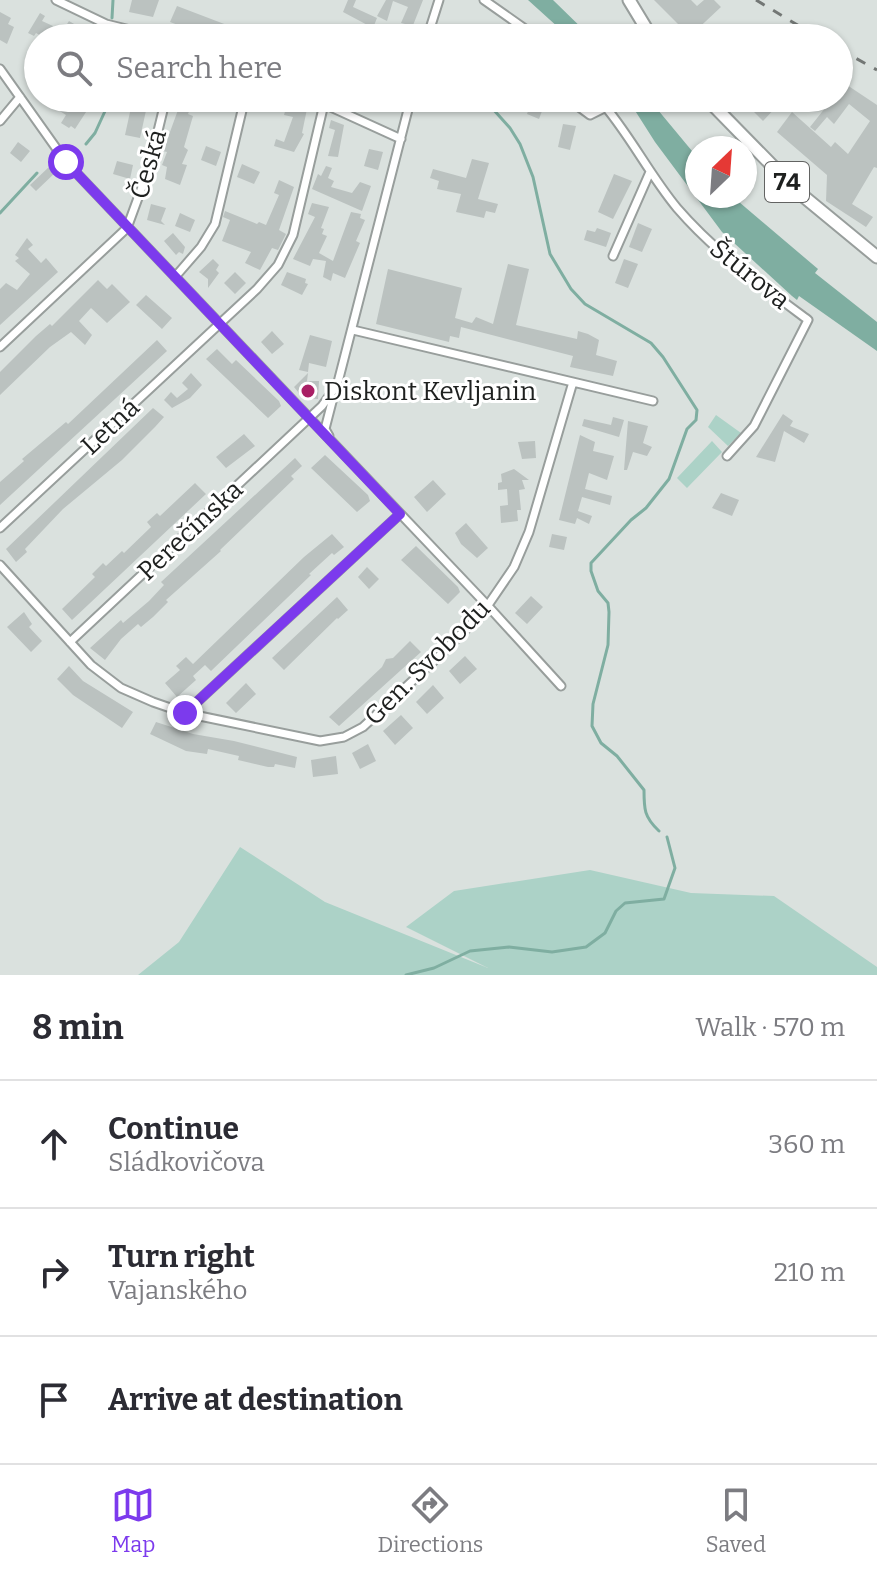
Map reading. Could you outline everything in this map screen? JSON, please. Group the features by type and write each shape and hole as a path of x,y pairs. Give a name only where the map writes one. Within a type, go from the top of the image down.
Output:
{"main road":[{"path":"629,0 644,24"},
{"name":"74","path":"720,112 803,197 877,257"}],"street":[{"path":"56,0 106,24"},
{"path":"431,24 439,0"},
{"path":"484,0 518,24"},
{"path":"0,69 24,103"},
{"path":"0,121 20,97"},
{"path":"31,112 66,162 561,686"},
{"name":"Česká","path":"127,228 149,168 163,112"},
{"path":"175,277 201,247 215,224 242,112"},
{"name":"Letná","path":"0,528 257,289 278,265 293,235 322,112"},
{"path":"342,112 401,139"},
{"name":"Perečínska","path":"330,440 325,429 328,416 353,330 408,112"},
{"name":"Štúrova","path":"609,112 650,172 708,241 808,320 754,426 727,456"},
{"path":"613,256 650,172"},
{"path":"0,347 127,228"},
{"path":"353,330 653,401"},
{"name":"Gen. Svobodu","path":"0,565 91,665 121,688 185,713 320,741 344,737 374,718 488,606 524,550 573,382"},
{"name":"Perečínska","path":"330,440 338,384"},
{"name":"Perečínska","path":"70,642 329,400 338,384"},
{"name":"Perečínska","path":"328,416 335,405"},
{"path":"301,410 316,411"},
{"path":"309,418 317,421 328,416"},
{"path":"185,713 400,514"}],"shaded area":[{"path":"528,0 553,0 578,24 555,24"},
{"path":"636,112 660,112 685,143 685,182"},
{"path":"704,208 746,208 818,269 815,273 877,322 877,351 799,296 797,300 722,232"},
{"path":"716,415 741,433 728,446 708,427"},
{"path":"712,441 722,452 687,488 677,478"},
{"path":"240,847 325,902 488,968 406,927 454,891 590,870 691,893 774,896 877,967 877,975 138,975 179,942"}],"building":[{"path":"132,0 159,0 153,17 129,12"},
{"path":"348,0 356,0 353,7 377,18 375,24 366,24 343,12"},
{"path":"386,0 423,0 414,24 401,23 408,7 393,1 387,21 377,16"},
{"path":"654,0 691,0 697,6 704,0 714,0 721,7 703,24 678,24"},
{"path":"177,6 224,24 175,24 170,22"},
{"path":"0,12 11,18 8,24 14,27 7,44 0,40"},
{"path":"40,13 45,16 42,21 49,24 33,24"},
{"path":"853,89 877,105 877,168 874,167 852,204 873,217 866,227 826,201 827,175 777,132 792,112 831,147 835,142 848,154 870,121 853,107"},
{"path":"61,112 86,112 75,129 61,123 66,115"},
{"path":"130,112 146,112 140,138 125,135"},
{"path":"177,112 189,112 193,116 184,147 188,150 182,164 187,165 180,185 165,179 167,167 162,165 167,152 163,151"},
{"path":"285,112 306,112 304,134 294,152 274,146 276,139 284,142 293,117 284,115"},
{"path":"528,112 542,112 539,119"},
{"path":"754,112 771,112 763,121"},
{"path":"822,112 843,112 834,124 827,117 815,131 810,127"},
{"path":"331,120 344,125 338,157 328,156 335,130 329,128"},
{"path":"563,124 576,126 570,150 558,147"},
{"path":"18,142 30,151 21,162 10,153"},
{"path":"206,146 221,152 216,166 201,160"},
{"path":"369,149 383,152 378,170 364,166"},
{"path":"472,159 489,163 478,199 498,204 495,213 486,211 484,218 456,212 461,194 437,189 439,181 430,178 433,169 466,178"},
{"path":"117,161 133,165 130,179 113,174"},
{"path":"242,164 260,172 254,184 237,177"},
{"path":"51,165 57,171 36,191 30,185"},
{"path":"326,166 332,168 328,178 334,181 331,187 352,193 360,182 371,186 362,211 312,189 318,174 321,176"},
{"path":"614,174 632,181 613,219 598,212"},
{"path":"279,180 294,187 279,230 286,234 278,250 272,248 260,270 245,263 251,252 222,241 230,220 223,217 225,211 266,225 279,195 274,193"},
{"path":"312,203 329,207 321,228 324,229 322,234 327,236 319,253 333,261 351,212 361,214 360,218 365,220 356,241 360,243 345,278 333,273 331,281 323,277 326,261 313,259 310,266 293,259 315,217 308,214"},
{"path":"151,204 166,208 161,221 165,225 147,220"},
{"path":"180,213 195,220 190,232 175,226"},
{"path":"638,223 652,229 642,252 629,247"},
{"path":"597,228 611,233 606,247 584,240 587,230 595,232"},
{"path":"173,233 185,247 183,254 179,252 176,255 164,241"},
{"path":"27,238 33,245 28,249 41,263 46,258 58,272 0,325 0,289 6,283 17,290 30,274 15,261 19,258 15,255"},
{"path":"213,259 219,265 216,270 219,273 208,288 208,279 199,272"},
{"path":"624,259 638,264 628,288 615,283"},
{"path":"508,264 529,269 516,325 577,339 578,331 588,334 599,340 596,355 617,361 613,376 570,367 573,356 461,327 459,338 450,336 449,342 376,324 388,269 462,288 455,318 472,323 476,317 493,324"},
{"path":"235,272 246,283 235,294 224,283"},
{"path":"287,272 306,279 305,283 308,284 302,295 281,285"},
{"path":"98,280 107,289 112,284 130,302 107,323 91,308 79,321 92,335 85,345 71,332 50,347 0,395 0,372"},
{"path":"146,295 172,318 162,329 136,305"},
{"path":"272,331 284,344 272,354 261,342"},
{"path":"310,335 332,341 326,367 309,363 308,372 299,370"},
{"path":"157,340 167,351 0,505 0,482 24,461 22,459 66,422 68,424"},
{"path":"217,349 232,364 236,360 279,401 281,406 268,418 206,359"},
{"path":"191,373 202,385 190,398 172,408 164,400 171,392 177,398 188,389 182,383"},
{"name":"Diskont Kevljanin","path":"308,373 307,381 319,381 318,399 303,398 294,387"},
{"path":"153,408 164,417 122,460 63,509 16,562 6,549"},
{"path":"783,414 793,421 790,426 809,434 804,443 784,431 775,462 756,457"},
{"path":"613,417 624,420 619,437 582,426 584,419 611,425"},
{"path":"628,421 648,426 643,443 652,447 647,456 633,452 627,470 624,470"},
{"path":"244,434 255,446 226,468 216,457"},
{"path":"580,435 595,442 593,451 614,456 607,480 589,473 585,489 612,496 610,505 582,497 578,511 592,516 589,524 577,518 575,524 559,520"},
{"path":"535,441 536,458 522,459 518,442"},
{"path":"325,455 368,495 370,501 357,512 311,468"},
{"path":"295,458 302,466 291,476 294,479 166,600 168,602 153,617 141,627 138,624 121,639 105,660 90,648 121,620 123,623 149,601 164,585 161,582"},
{"path":"514,469 529,480 522,480 525,489 519,490 521,510 517,510 518,521 501,523 500,506 508,505 507,489 498,490 498,483 502,482 501,474"},
{"path":"433,480 446,494 427,512 414,497"},
{"path":"195,483 206,494 72,620 62,609 95,577 92,574 103,563 106,566 122,551 124,553 151,527 147,522 157,513 160,516"},
{"path":"721,493 739,500 732,516 712,508"},
{"path":"466,523 488,548 477,558 461,544 455,533"},
{"path":"332,534 344,547 334,555 332,553 309,574 211,671 205,665 193,676 196,680 177,697 165,683 180,670 176,666 186,657 193,664"},
{"path":"552,534 567,537 564,550 549,547"},
{"path":"416,546 458,587 460,592 448,604 401,560"},
{"path":"367,567 379,579 369,589 358,577"},
{"path":"531,596 543,607 527,624 515,613"},
{"path":"337,597 348,610 284,670 272,658"},
{"path":"24,612 32,624 29,627 42,641 31,652 7,627"},
{"path":"410,641 421,652 339,726 329,717 382,667 386,659 393,658"},
{"path":"465,656 477,669 460,684 449,671"},
{"path":"69,666 83,681 133,712 122,728 73,695 57,679"},
{"path":"246,683 256,694 236,713 226,703"},
{"path":"433,685 444,698 427,714 416,702"},
{"path":"401,715 413,728 395,745 383,731"},
{"path":"156,722 193,734 297,757 295,768 275,764 268,767 208,749 207,754 186,751 150,734"},
{"path":"368,744 376,761 360,769 352,753"},
{"path":"336,756 338,774 313,777 311,760"}],"waterway":[{"path":"112,18 113,0"},
{"path":"86,144 105,112"},
{"path":"496,112 520,144 533,177 550,254 571,289 585,304 651,343 697,410 696,420 687,429 669,479 646,508 591,563 598,591 608,603 609,612 608,645 593,704 592,726 601,743 617,756 644,790 646,812 659,831"},
{"path":"0,213 37,173"},
{"path":"406,975 434,968 470,951 509,947 552,952 586,947 605,933 616,911 625,903 664,899 675,868 667,837"}],"railway":[{"path":"756,0 796,24"},
{"path":"853,57 877,70"}],"place":[{"name":"Diskont Kevljanin","path":"308,391"}],"route":[{"path":"66,162 400,514 185,713"}]}
